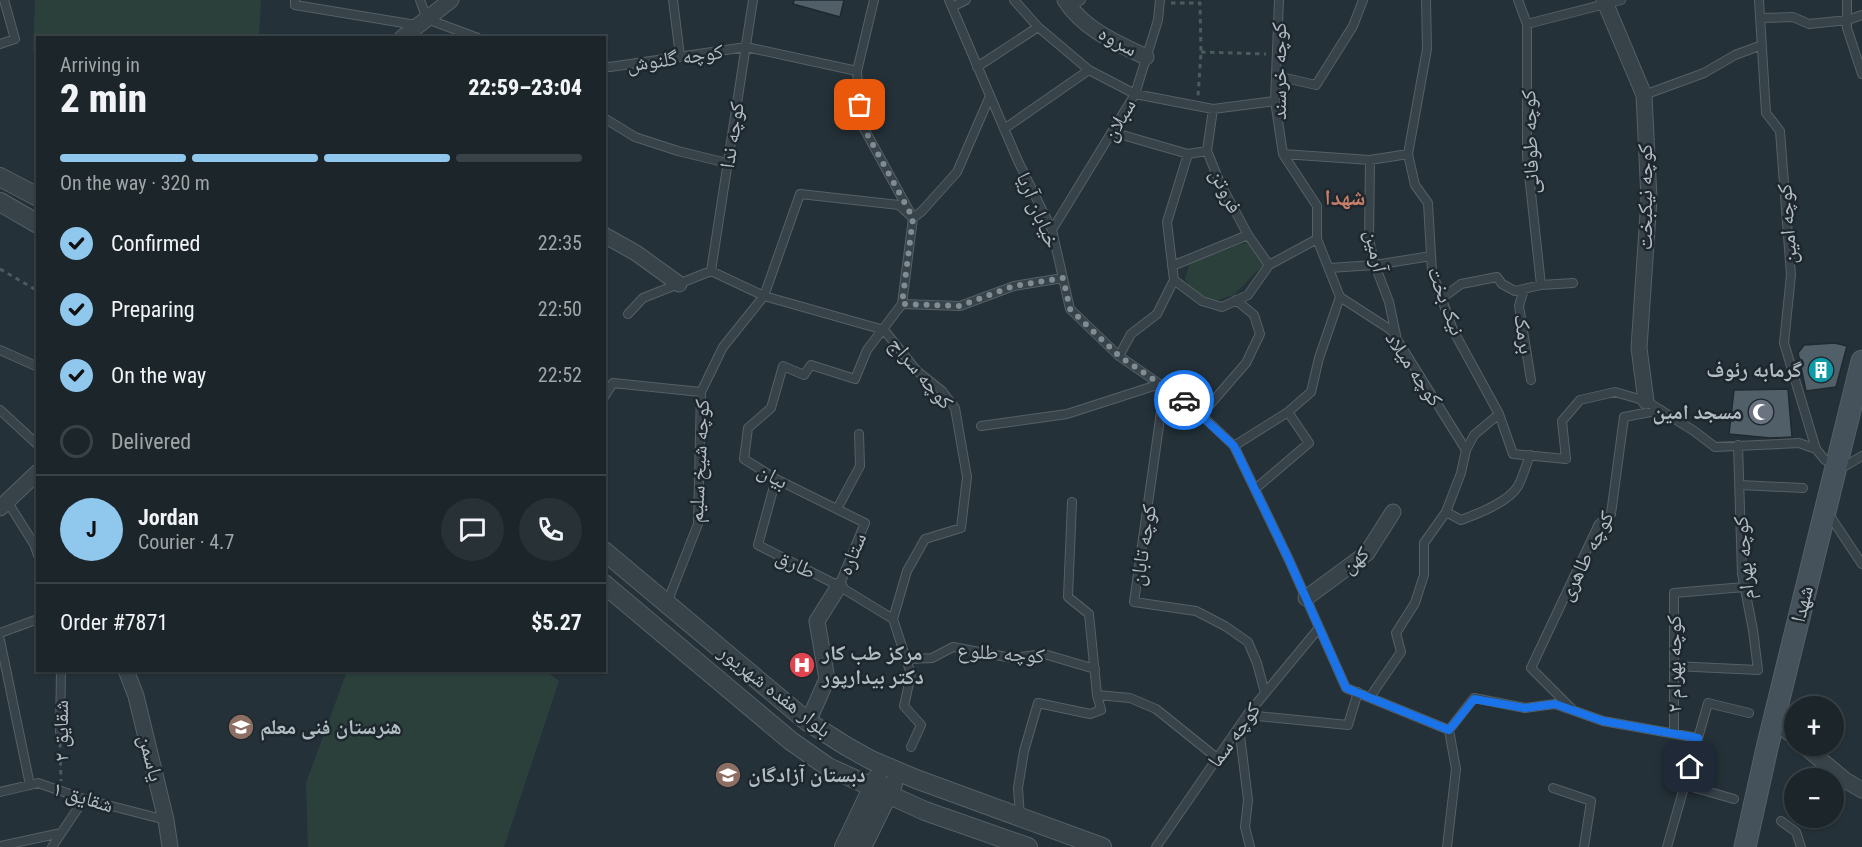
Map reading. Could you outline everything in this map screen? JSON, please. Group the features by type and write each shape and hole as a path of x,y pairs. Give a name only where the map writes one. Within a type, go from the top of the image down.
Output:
{"main road":[{"name":"شهدا","path":"1745,847 1826,510 1830,466 1862,361"}],"street":[{"path":"404,36 452,0"},
{"name":"کوچه نیکبخت","path":"1605,2 1644,95 1649,200 1639,348 1646,401"},
{"name":"سروه","path":"1072,3 1101,36 1146,57"},
{"path":"0,177 36,196"},
{"path":"0,202 36,223"},
{"path":"606,236 636,253 679,284"},
{"path":"4,504 36,474"},
{"name":"کهن","path":"1306,598 1367,553 1393,512"},
{"name":"بلوار هفده شهریور","path":"606,553 808,722 846,746 892,768 1102,847"},
{"name":"بلوار هفده شهریور","path":"606,586 791,741 828,767 925,811 1028,847"},
{"path":"808,722 827,679 817,621 839,586"},
{"name":"یاسمن","path":"127,672 136,696 166,820 170,847"},
{"path":"1774,720 1784,728"},
{"path":"1816,756 1845,780 1862,790"},
{"path":"844,847 892,768"},
{"path":"862,847 880,791"}],"lane":[{"path":"0,44 15,39 4,0"},
{"path":"294,0 295,5 422,22 471,36"},
{"path":"420,0 422,22"},
{"path":"673,0 680,56"},
{"name":"کوچه ندا","path":"711,271 753,0"},
{"path":"874,0 857,71 861,123 913,218 902,304 885,330"},
{"path":"950,3 966,0"},
{"path":"1014,0 1038,27 1089,70 1135,94 1213,109 1275,101"},
{"name":"کوچه خرسند","path":"1279,0 1275,101 1283,154 1317,206 1317,239"},
{"path":"1277,76 1316,85 1353,26 1363,0"},
{"name":"نیک بخت","path":"1426,0 1427,49 1408,154 1415,185 1428,203 1431,272 1453,330 1499,414 1513,454 1530,456"},
{"name":"کوچه طوفانی","path":"1518,0 1527,24 1527,156 1541,285"},
{"path":"1527,24 1605,2 1621,0"},
{"name":"کوچه امین","path":"1759,0 1767,113 1780,131 1791,275 1784,343 1816,448"},
{"path":"1847,0 1847,28 1862,74"},
{"name":"سبلان","path":"1052,230 1135,94 1158,20 1160,1"},
{"name":"خیابان آریا","path":"950,3 1004,129 1052,230 1070,309 1119,356 1193,407 1234,446 1346,688 1449,730"},
{"path":"1760,18 1793,17 1809,24 1848,20 1862,15"},
{"path":"977,67 1038,27"},
{"path":"1644,95 1704,73 1736,55 1762,45"},
{"name":"کوچه گلنوش","path":"606,66 652,62 746,47 857,71"},
{"path":"1004,129 1089,70"},
{"path":"913,218 957,172 990,96"},
{"name":"فروتن","path":"1213,109 1207,151 1220,183 1248,235 1269,265"},
{"path":"606,118 635,137 727,163"},
{"path":"1112,132 1188,154 1207,151"},
{"path":"1119,356 1131,334 1157,314 1174,280 1167,222 1188,154"},
{"path":"1283,154 1370,160 1408,154"},
{"name":"آرمین","path":"1370,160 1369,240 1375,265 1389,302 1397,340"},
{"name":"کوچه شیخ سلیم","path":"668,603 698,524 701,392 723,347 765,296 800,195 899,205 913,218"},
{"path":"1172,266 1248,235"},
{"path":"1174,280 1202,301 1222,307 1248,295 1269,265 1317,239 1340,297 1319,358 1311,392 1288,412 1234,446"},
{"path":"1329,268 1375,265 1431,256"},
{"path":"628,314 643,298 711,271"},
{"name":"کوچه سراج","path":"711,271 765,296 885,330 917,371 942,391 955,408 967,477 961,528 925,539 907,571 893,619"},
{"path":"1441,299 1461,284 1497,277 1502,284 1515,291 1541,285 1573,283"},
{"path":"902,304 960,306 1014,286 1063,278"},
{"name":"برمک","path":"1524,289 1519,306 1531,380"},
{"name":"کوچه میلاد","path":"1340,297 1391,330 1466,450"},
{"path":"1202,416 1246,363 1260,334 1254,315 1236,300"},
{"name":"بیان","path":"865,523 776,479 744,459 748,428 771,408 783,366 804,375 811,365 855,379 867,350 885,330"},
{"path":"0,350 36,366"},
{"path":"606,394 613,383 701,392"},
{"path":"981,426 1067,414 1160,384"},
{"name":"کوچه تابان","path":"1160,384 1161,412 1134,602 1196,611 1225,626 1248,642 1257,663 1264,693"},
{"path":"1446,512 1461,520 1478,514 1500,501 1517,488 1530,456 1566,459 1562,421 1580,400 1615,392 1646,401 1694,430 1715,447 1799,443 1816,448 1830,466 1862,456"},
{"path":"0,410 36,443"},
{"name":"کوچه طاهری","path":"1572,710 1531,668 1599,524 1611,514 1624,417 1661,410"},
{"path":"1255,489 1309,443 1288,412"},
{"path":"1370,697 1401,652 1396,633 1415,603 1424,575 1424,543 1446,512 1461,473 1466,450 1474,435 1499,414"},
{"path":"837,509 860,466 859,434"},
{"name":"کوچه بهرام","path":"1674,666 1758,670 1742,574 1738,446"},
{"name":"طارق","path":"776,479 758,545 839,586 893,619"},
{"path":"1740,485 1803,488"},
{"path":"1020,817 1018,788 1024,751 1038,703 1090,714 1101,710 1097,695 1089,614 1068,597 1072,502"},
{"path":"4,504 36,550"},
{"path":"1826,510 1862,564"},
{"name":"ستاره","path":"839,586 865,523"},
{"name":"کوچه بهرام ۲","path":"1674,734 1674,593 1744,587"},
{"path":"893,619 908,659 911,674 904,706 921,725 911,747"},
{"path":"0,633 36,620"},
{"name":"کوچه سما","path":"1156,847 1247,715 1319,628"},
{"name":"شقایق ۲","path":"0,640 30,785"},
{"name":"کوچه طلوع","path":"908,659 932,658 953,647 1011,658 1044,654 1095,669"},
{"name":"شقایق ۲","path":"60,732 61,672"},
{"path":"1247,715 1348,725 1358,692"},
{"path":"1097,695 1130,698 1156,709 1217,758"},
{"path":"1447,847 1456,769 1449,730 1474,699 1525,708 1555,704 1603,721 1698,738"},
{"path":"1667,847 1708,703 1749,713"},
{"path":"1239,727 1248,800 1245,826 1250,847"},
{"name":"شقایق ۱","path":"0,792 38,783 84,799 166,820"},
{"path":"1685,785 1734,800"},
{"path":"1554,788 1591,801 1584,847"},
{"path":"52,847 84,799"},
{"path":"1781,821 1796,832 1801,847"},
{"path":"0,846 61,833"}],"path":[{"path":"1160,1 1200,3 1201,52 1197,106"},
{"path":"1201,52 1278,55"},
{"path":"0,269 36,290"},
{"name":"شقایق ۲","path":"60,732 62,791"}],"green space":[{"path":"35,0 261,0 259,36 36,36 36,52 33,51"},
{"path":"1250,241 1263,265 1234,295 1218,300 1194,294 1185,279 1190,262"},
{"path":"347,672 547,672 559,681 504,847 308,847 306,783"}],"building":[{"path":"794,0 844,0 840,17 793,4"},
{"name":"گرمابه رئوف","path":"1835,343 1847,346 1836,387 1806,391 1798,353 1804,345"},
{"name":"مسجد امین","path":"1788,389 1792,437 1770,438 1729,434 1734,390"}],"way so far":[{"path":"860,105 861,123 913,218 902,304 960,306 1014,286 1063,278 1070,309 1119,356 1184,400"}],"place":[{"name":"گرمابه رئوف","path":"1821,370"},
{"name":"مسجد امین","path":"1761,412"},
{"name":"مرکز طب کار دکتر بیدارپور","path":"802,665"},
{"name":"هنرستان فنی معلم","path":"241,727"},
{"name":"دبستان آزادگان","path":"728,775"}],"district":[{"name":"شهدا","path":"1345,197"}],"route":[{"path":"1184,400 1234,446 1289,560 1346,688 1449,730 1474,699 1525,708 1555,704 1603,721 1698,738 1690,767"}]}
